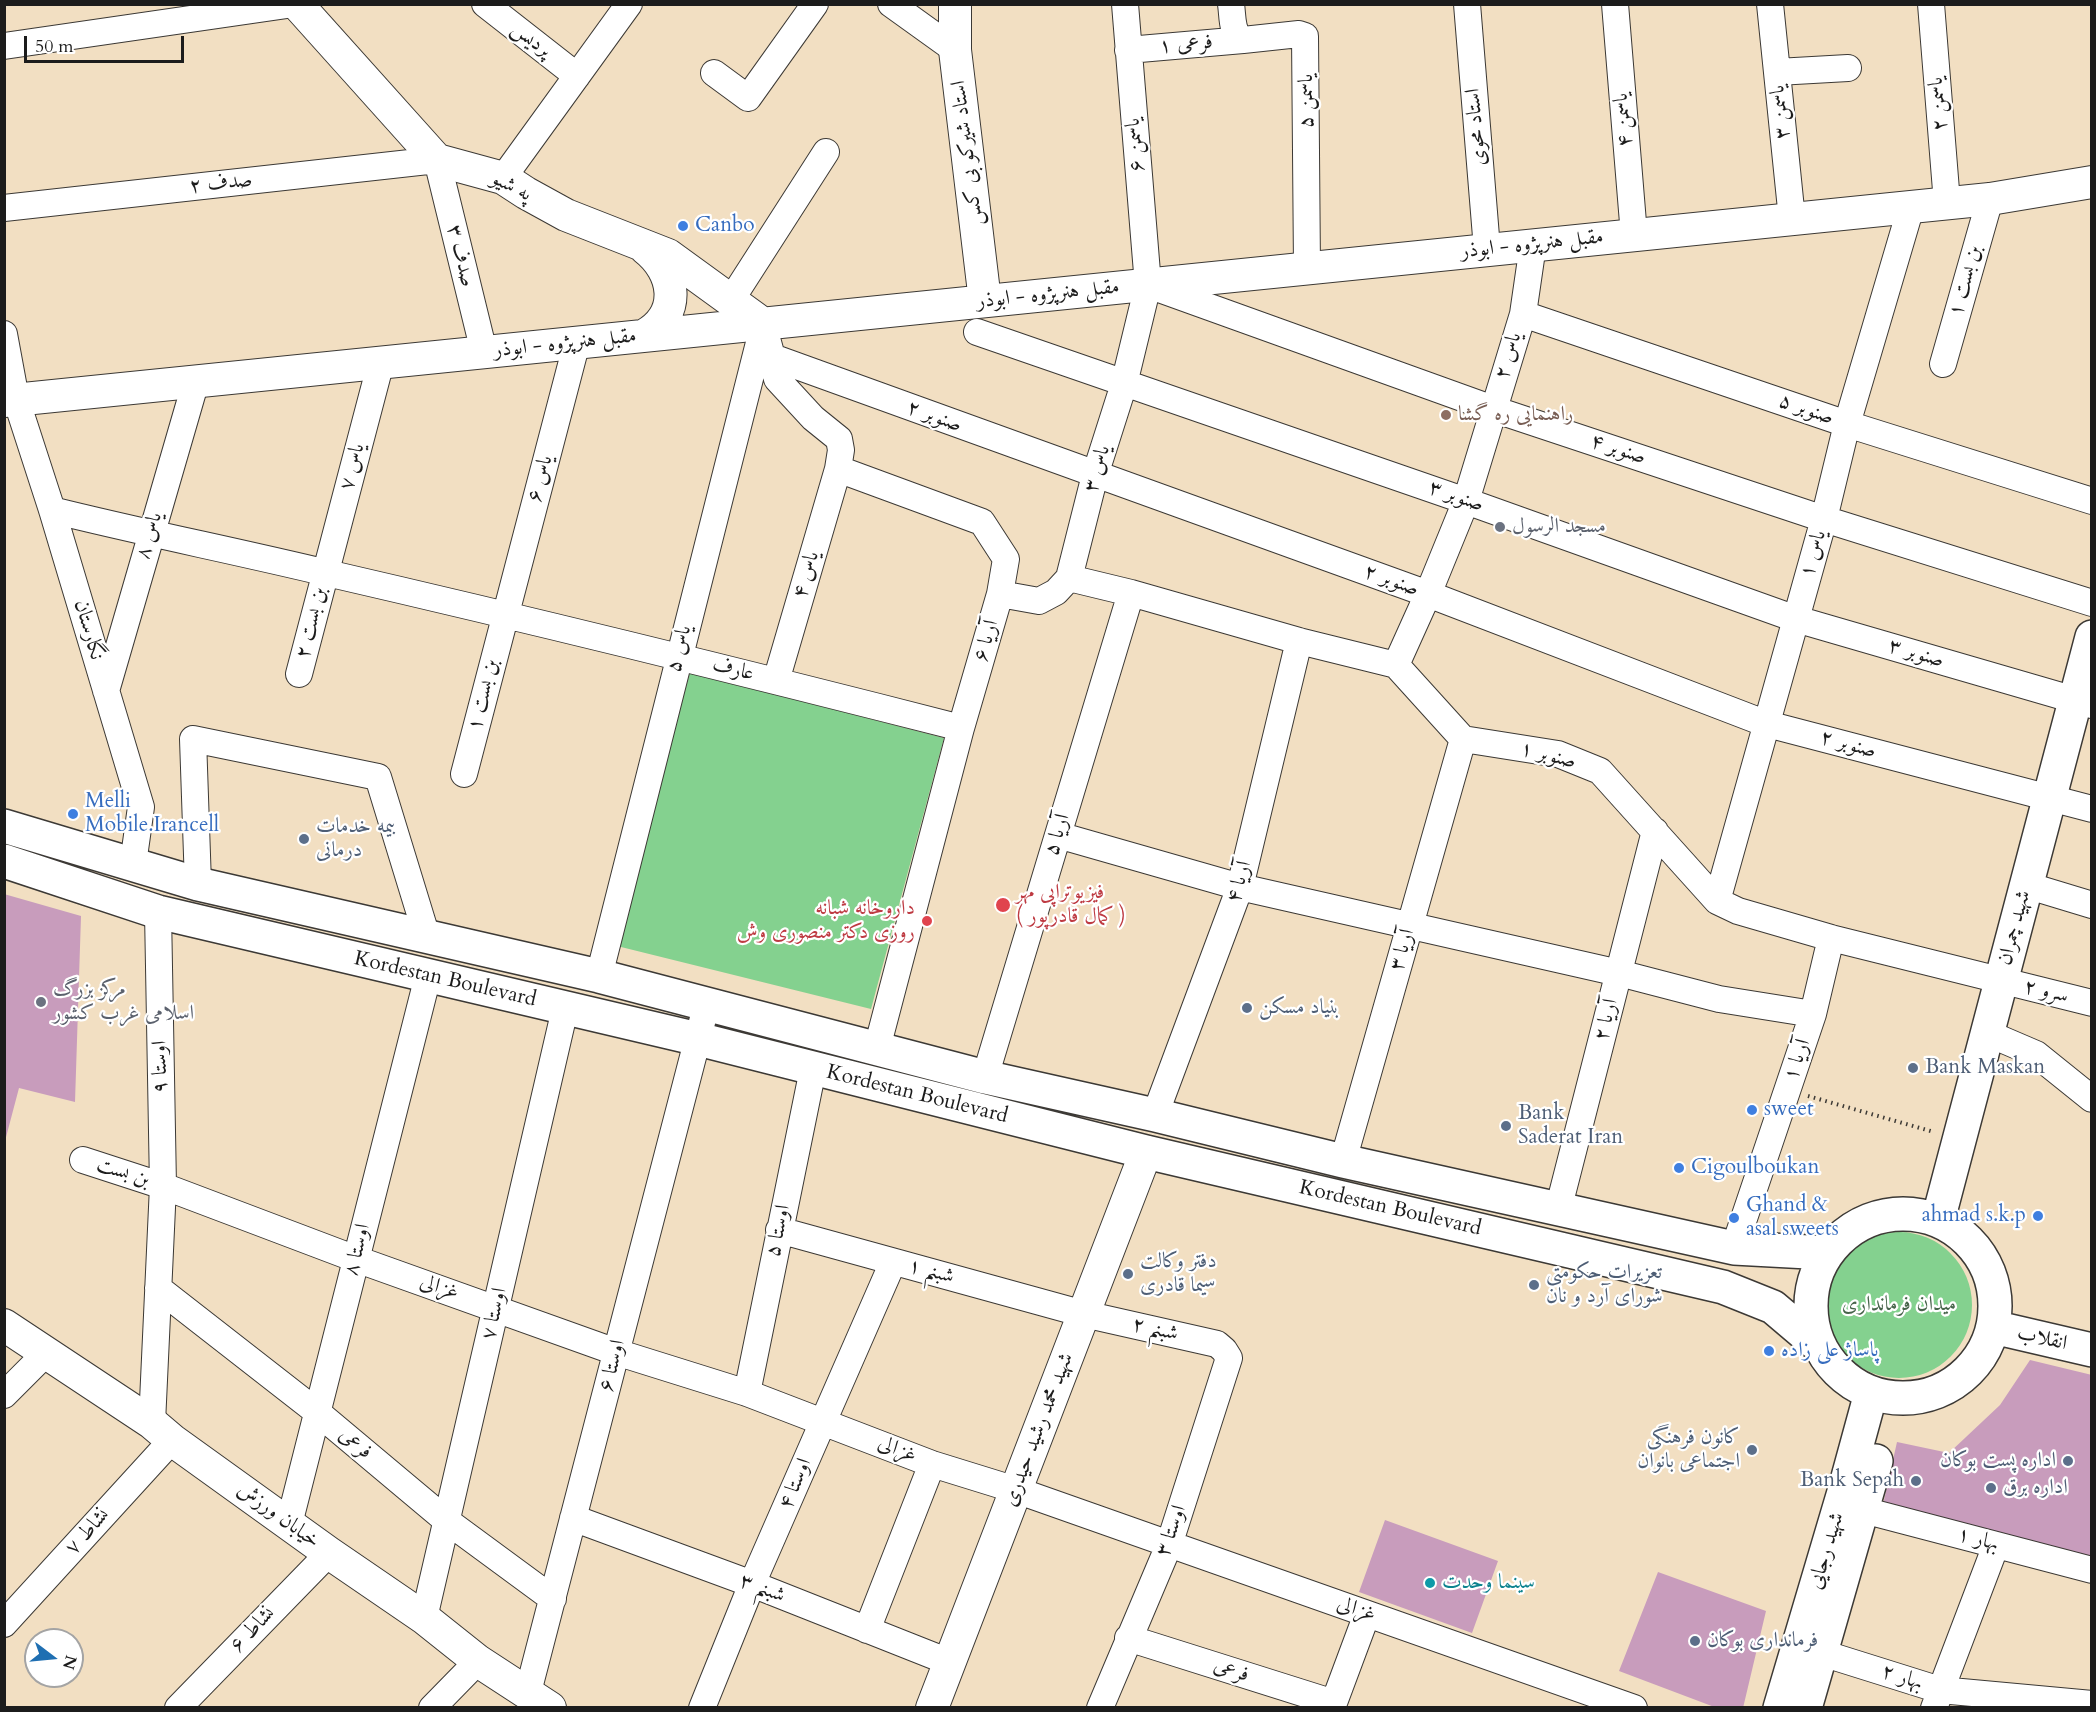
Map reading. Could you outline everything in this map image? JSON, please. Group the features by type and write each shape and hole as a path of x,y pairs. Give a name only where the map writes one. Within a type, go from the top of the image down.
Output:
{"main road":[{"name":"شهید چمران","path":"1938,1220 2049,798 2083,703 2091,637"},
{"name":"Kordestan Boulevard","path":"4,826 198,884 599,976 985,1077 1155,1115 1343,1161 1734,1248 1827,1253"},
{"name":"Kordestan Boulevard","path":"4,861 158,912 698,1039 1146,1152 1723,1287 1773,1307 1819,1346"},
{"path":"1908,1214 1938,1220 1960,1233 1978,1252 1990,1275 1995,1301 1993,1327 1985,1348 1972,1367 1956,1382 1936,1393 1914,1398 1881,1396 1850,1382 1832,1367 1819,1346 1812,1323 1810,1299 1816,1275 1827,1253 1849,1231 1876,1217 1908,1214"},
{"path":"1723,1287 1734,1248"},
{"name":"انقلاب","path":"1993,1327 2091,1350"},
{"name":"شهید رجایی","path":"1805,1707 1863,1510 1881,1396"},
{"name":"شهید رجایی","path":"1780,1707 1844,1492 1881,1396"}],"street":[{"path":"4,46 295,4 437,160"},
{"path":"503,178 629,4"},
{"path":"714,73 748,98 815,4"},
{"path":"891,4 955,50"},
{"name":"استاد شیرکو بی کس","path":"955,4 955,50 986,301"},
{"name":"یاسمن ۶","path":"1125,4 1148,285"},
{"path":"1231,4 1235,32 1243,40"},
{"name":"استاد محوی","path":"1467,4 1487,249"},
{"name":"یاسمن ۴","path":"1615,4 1634,235"},
{"name":"یاسمن ۳","path":"1770,4 1792,219"},
{"name":"یاسمن ۲","path":"1931,4 1947,203"},
{"name":"پردیس","path":"500,9 578,76"},
{"name":"یاسمن ۵","path":"1243,40 1299,34 1305,36 1307,268"},
{"name":"فرعی ۱","path":"1128,50 1243,40"},
{"path":"1777,72 1848,68"},
{"path":"731,300 826,152"},
{"name":"په شیو","path":"437,160 503,178 526,194 566,215 668,255 763,324"},
{"name":"صدف ۲","path":"4,208 437,160"},
{"name":"صدف ۳","path":"437,160 484,352"},
{"name":"مقبل هنرپژوه - ابوذر","path":"10,400 1990,199 2091,182"},
{"name":"بن بست ۱","path":"1943,364 1990,199"},
{"name":"یاس ۱","path":"1717,901 1824,519 1847,424 1911,207"},
{"path":"635,241 656,257 664,267 671,293 664,318 656,329 645,335"},
{"name":"یاس ۲","path":"1396,665 1466,501 1522,314 1533,245"},
{"name":"یاس ۳","path":"1069,578 1095,476 1124,384 1148,285"},
{"name":"صنوبر ۴","path":"1148,285 1493,409 1824,519 2091,603"},
{"name":"صنوبر ۵","path":"1522,314 1847,424 2091,501"},
{"path":"763,324 777,380 813,418 839,439 841,450 838,469"},
{"name":"یاس ۵","path":"599,976 763,324"},
{"name":"صنوبر ۳","path":"977,332 1466,501 1796,619 2083,703"},
{"name":"نگارستان","path":"4,334 10,400 52,510 141,807 133,864"},
{"name":"یاس ۶","path":"504,615 577,342"},
{"name":"صنوبر ۲","path":"772,357 1095,476 1428,594 1767,723 2091,809"},
{"name":"یاس ۷","path":"325,572 381,362"},
{"name":"یاس ۸","path":"106,691 196,381"},
{"name":"آریا ۶","path":"838,469 982,522 1006,560 1000,594 961,728 877,1048"},
{"name":"یاس ۴","path":"776,681 838,469"},
{"name":"عارف","path":"52,510 678,656 961,728"},
{"name":"بن بست ۲","path":"299,674 325,572"},
{"path":"1000,594 1039,602 1056,592 1069,578 1131,592 1299,641 1396,665 1462,739"},
{"name":"آریا ۵","path":"985,1077 1131,592"},
{"name":"بن بست ۱","path":"464,774 504,615"},
{"name":"آریا ۴","path":"1155,1115 1240,887 1299,641"},
{"path":"198,884 192,739 378,777 427,937"},
{"name":"صنوبر ۱","path":"1462,739 1558,754 1600,771 1717,901 1738,911 1831,938 2001,981"},
{"name":"آریا ۳","path":"1343,1161 1462,739"},
{"name":"آریا ۲","path":"1558,1210 1655,831"},
{"path":"1058,835 1240,887 1619,973 1719,999 1813,1014"},
{"path":"2026,885 2091,905"},
{"name":"اوستا ۹","path":"158,912 163,1186 158,1288 162,1431"},
{"name":"آریا ۱","path":"1734,1248 1813,1014 1831,938"},
{"name":"اوستا ۸","path":"289,1524 428,976"},
{"name":"سرو ۲","path":"2001,981 2091,1003"},
{"name":"اوستا ۶","path":"539,1700 553,1599 707,1003"},
{"name":"اوستا ۷","path":"424,1618 565,1009"},
{"path":"1987,1034 2036,1054 2091,1099"},
{"name":"اوستا ۵","path":"747,1393 813,1069"},
{"name":"شهید محمد رشید حیدری","path":"938,1706 949,1662 1146,1152"},
{"name":"بن بست","path":"83,1160 163,1186"},
{"name":"غزالی","path":"163,1186 356,1259 616,1352 747,1393 932,1464 1016,1490 1634,1707"},
{"name":"شبنم ۱","path":"779,1230 1084,1314"},
{"name":"اوستا ۴","path":"702,1707 752,1584 893,1262"},
{"name":"فرعی","path":"158,1288 317,1412 447,1521 553,1599"},
{"name":"شبنم ۲","path":"1084,1314 1217,1344 1224,1350"},
{"name":"خیابان ورزش","path":"4,1325 162,1431 328,1553 424,1618 478,1661 539,1700"},
{"name":"اوستا ۳","path":"1100,1707 1169,1545 1229,1358 1224,1350"},
{"path":"4,1395 46,1353"},
{"name":"نشاط ۷","path":"4,1624 162,1431"},
{"path":"867,1630 932,1464"},
{"name":"بهار ۱","path":"1863,1510 2091,1570"},
{"name":"شبنم ۳","path":"573,1518 752,1584 949,1662"},
{"path":"1937,1699 1996,1545"},
{"name":"نشاط ۶","path":"178,1707 328,1553"},
{"path":"1333,1705 1367,1614"},
{"name":"فرعی","path":"1128,1638 1333,1705"},
{"name":"بهار ۲","path":"1822,1653 1937,1699 2091,1704"},
{"path":"432,1707 478,1661"}],"path":[{"path":"1787,1090 1959,1139"}],"green space":[{"path":"690,672 944,738 871,1009 617,946"},
{"name":"میدان فرمانداری","path":"1899,1232 1927,1238 1950,1254 1966,1277 1972,1305 1966,1333 1950,1356 1927,1372 1899,1378 1871,1372 1848,1356 1832,1333 1826,1305 1832,1277 1848,1254 1871,1238"}],"building":[{"name":"مرکز بزرگ اسلامی غرب کشور","path":"4,894 81,916 75,1102 19,1088 5,1141"},
{"path":"2030,1360 2092,1375 2092,1563 1882,1509 1897,1442 1949,1453 2000,1405"},
{"path":"1385,1520 1498,1561 1472,1633 1359,1592"},
{"name":"فرمانداری بوکان","path":"1658,1572 1766,1611 1743,1708 1717,1708 1619,1671"}],"place":[{"name":"Canbo","path":"683,226"},
{"name":"راهنمایی ره گشا","path":"1446,415"},
{"name":"مسجد الرسول","path":"1500,527"},
{"name":"Melli Mobile.Irancell","path":"73,814"},
{"name":"بیمه خدمات درمانی","path":"304,839"},
{"name":"فیزیوتراپی مهر ( کمال قادرپور )","path":"1003,905"},
{"name":"داروخانه شبانه روزی دکتر منصوری وش","path":"927,921"},
{"name":"مرکز بزرگ اسلامی غرب کشور","path":"41,1002"},
{"name":"بنیاد مسکن","path":"1247,1008"},
{"name":"Bank Maskan","path":"1913,1068"},
{"name":"sweet","path":"1752,1110"},
{"name":"Bank Saderat Iran","path":"1506,1126"},
{"name":"Cigoulboukan","path":"1679,1168"},
{"name":"ahmad s.k.p","path":"2038,1216"},
{"name":"Ghand & asal sweets","path":"1734,1218"},
{"name":"دفتر وکالت سیما قادری","path":"1128,1274"},
{"name":"تعزیرات حکومتی شورای آرد و نان","path":"1534,1285"},
{"name":"پاساژ علی زاده","path":"1769,1351"},
{"name":"کانون فرهنگی اجتماعی بانوان","path":"1752,1450"},
{"name":"اداره پست بوکان","path":"2068,1461"},
{"name":"Bank Sepah","path":"1916,1481"},
{"name":"اداره برق","path":"1991,1488"},
{"name":"سینما وحدت","path":"1430,1583"},
{"name":"فرمانداری بوکان","path":"1695,1641"}]}
